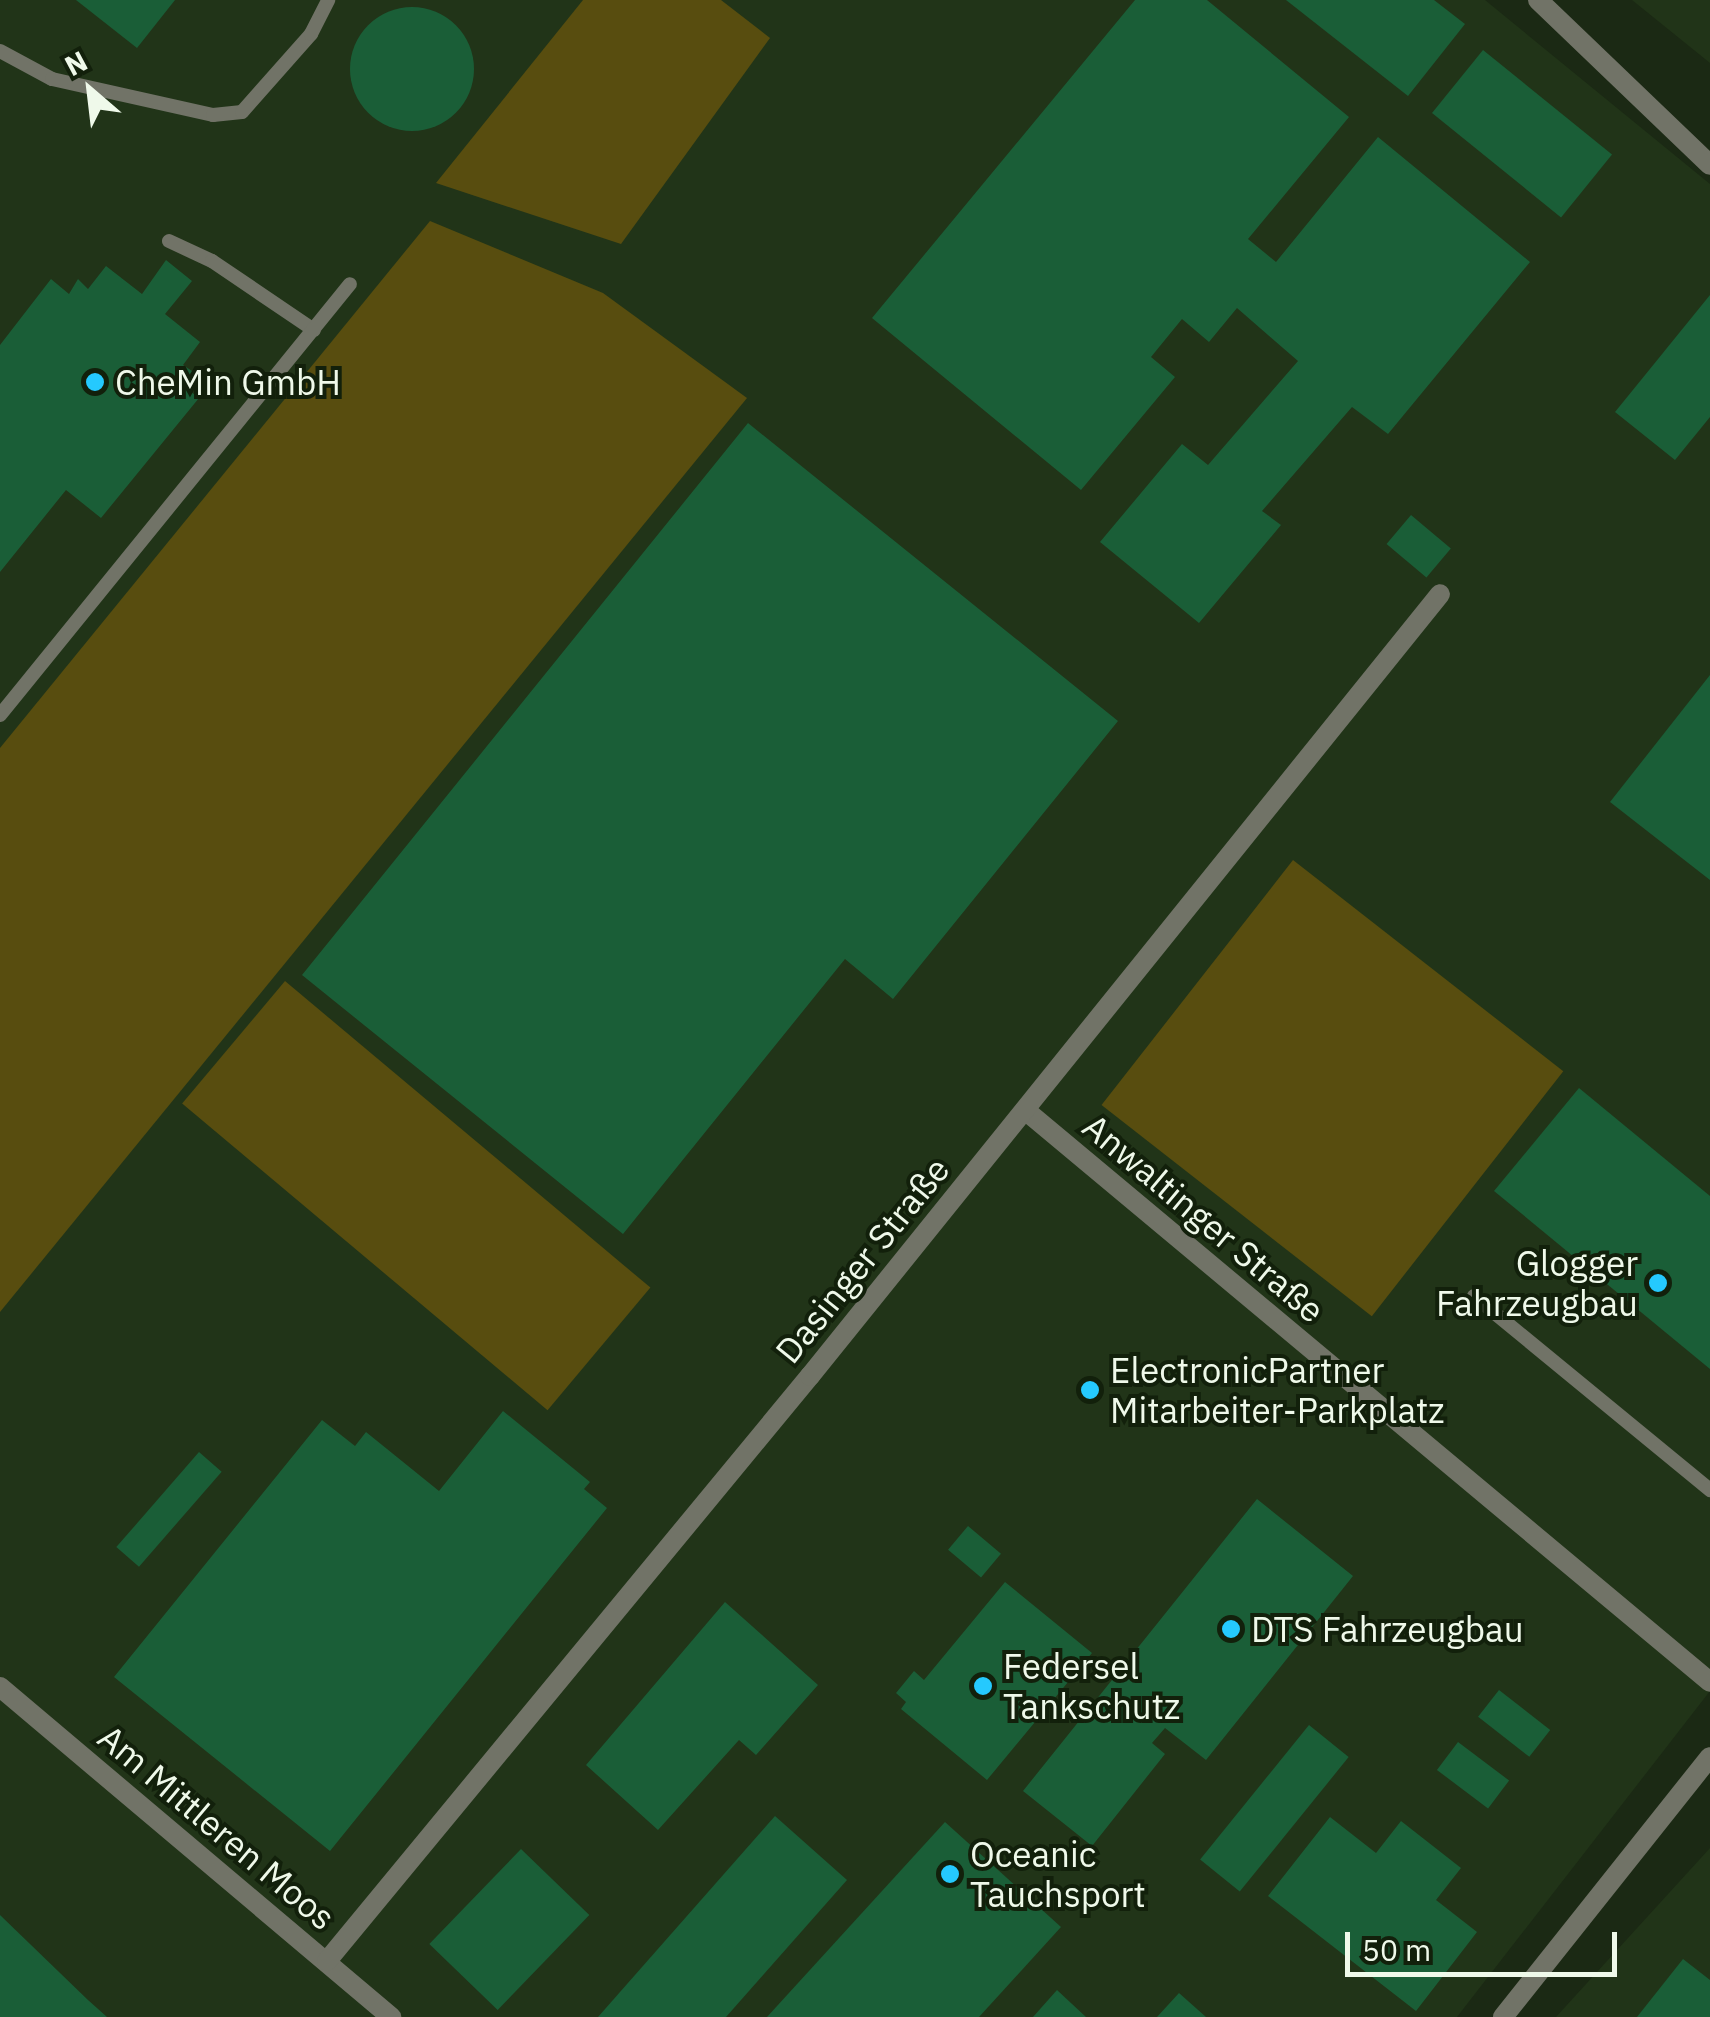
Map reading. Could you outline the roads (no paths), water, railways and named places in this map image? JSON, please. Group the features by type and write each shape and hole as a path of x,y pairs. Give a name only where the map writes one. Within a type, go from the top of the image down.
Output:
{"street":[{"path":"1538,0 1710,165"},
{"name":"Dasinger Straße","path":"327,1961 1024,1110 1440,594"},
{"name":"Anwaltinger Straße","path":"1024,1110 1710,1682"},
{"name":"Am Mittleren Moos","path":"0,1687 391,2017"},
{"path":"1503,2017 1710,1757"}],"lane":[{"path":"0,51 52,80 213,115 242,112 312,34 328,0"},
{"path":"169,241 212,261 314,330"},
{"path":"0,715 350,284"},
{"path":"1474,1296 1710,1490"}],"place":[{"name":"CheMin GmbH","path":"95,382"},
{"name":"Glogger Fahrzeugbau","path":"1658,1283"},
{"name":"ElectronicPartner Mitarbeiter-Parkplatz","path":"1090,1390"},
{"name":"DTS Fahrzeugbau","path":"1231,1629"},
{"name":"Federsel Tankschutz","path":"983,1686"},
{"name":"Oceanic Tauchsport","path":"950,1874"}]}
